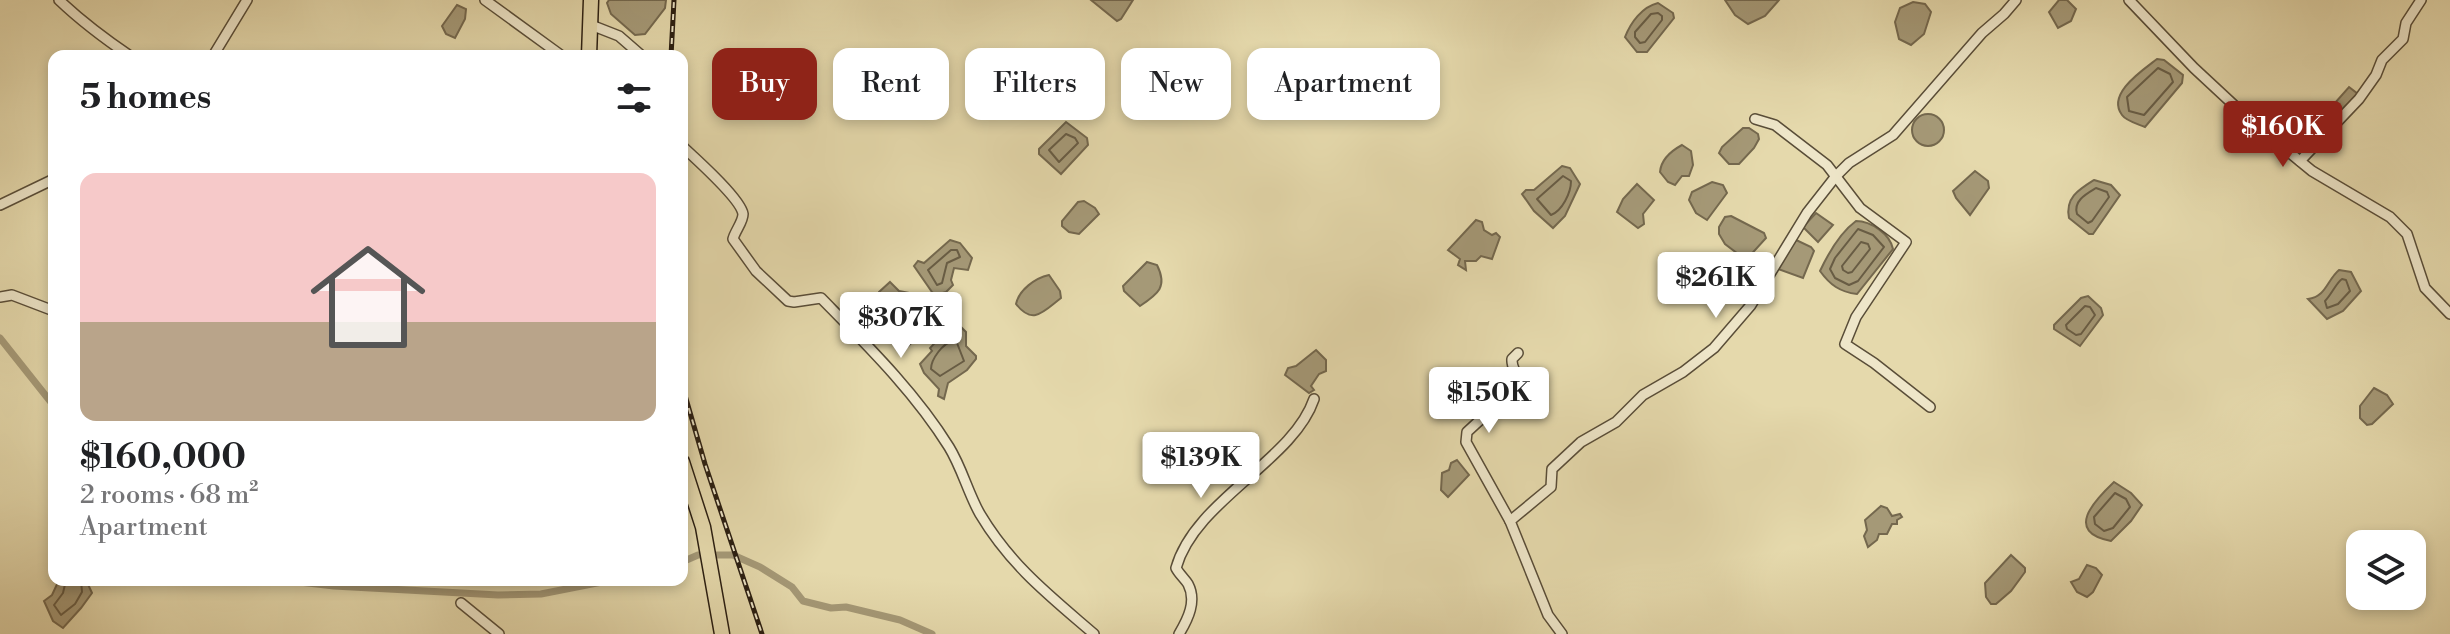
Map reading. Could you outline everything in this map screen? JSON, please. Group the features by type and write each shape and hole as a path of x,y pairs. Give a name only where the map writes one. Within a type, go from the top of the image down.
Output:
{"highway":[{"path":"589,50 591,0"},
{"path":"688,481 703,527 722,634"}],"street":[{"path":"59,0 85,24 122,50"},
{"path":"217,50 247,0"},
{"path":"485,0 554,50"},
{"path":"1510,521 1551,487 1552,469 1581,442 1616,422 1643,395 1683,372 1714,348 1751,305 1807,213 1836,176 1849,163 1893,135 1982,33 2016,0"},
{"path":"2129,0 2194,68 2251,121 2312,171 2390,217 2407,234 2425,288 2450,314"},
{"path":"2300,161 2359,99 2376,75 2382,60 2403,39 2406,23 2421,0"},
{"path":"591,25 619,36 635,50"},
{"path":"1755,119 1775,125 1827,165 1860,208 1906,242 1856,317 1845,344 1930,407"},
{"path":"688,152 727,190 742,210 743,217 733,239 756,271 788,301 821,298 862,341 926,414 951,449 974,503 1007,553 1044,593 1094,634"},
{"path":"0,205 48,182"},
{"path":"0,297 12,295 48,309"},
{"path":"1518,353 1511,365 1518,375 1518,385 1467,432 1466,442 1510,521 1548,615 1562,634"},
{"path":"1179,634 1187,622 1193,599 1187,583 1176,568 1185,549 1201,525 1231,492 1308,416 1314,399"},
{"path":"461,603 499,634"}],"water":[{"path":"609,0 666,0 665,8 645,34 635,35 611,14 607,3"},
{"path":"1091,0 1133,0 1117,21"},
{"path":"1725,0 1779,0 1765,16 1748,24 1735,15"},
{"path":"2059,0 2067,0 2076,9 2071,21 2058,28 2049,12"},
{"path":"1913,2 1925,4 1931,12 1924,34 1911,45 1899,39 1895,22 1900,8"},
{"path":"1658,3 1673,13 1674,18 1647,52 1637,52 1625,37 1638,16"},
{"path":"457,5 466,9 465,19 455,38 446,34 442,26"},
{"path":"2157,59 2164,60 2183,75 2182,83 2145,127 2122,115 2118,107 2119,99 2128,83"},
{"path":"2349,87 2358,94 2335,122 2327,112"},
{"path":"1928,114 1939,119 1944,130 1939,141 1928,146 1917,141 1912,130 1917,119"},
{"path":"1066,122 1087,138 1088,145 1061,174 1039,154 1039,149"},
{"path":"1743,128 1758,134 1759,139 1739,164 1729,164 1719,153"},
{"path":"1682,145 1691,151 1693,165 1689,176 1682,176 1675,185 1660,172 1667,156"},
{"path":"1562,166 1570,168 1580,184 1565,216 1553,228 1534,211 1522,194 1526,190 1534,190"},
{"path":"1975,171 1988,181 1989,188 1970,215 1953,191"},
{"path":"2094,180 2111,185 2120,195 2093,234 2089,234 2069,218 2068,211 2074,195"},
{"path":"1712,182 1723,185 1727,193 1707,220 1696,213 1689,200 1692,192"},
{"path":"1637,184 1654,200 1643,214 1644,224 1638,228 1617,212 1623,199"},
{"path":"1084,201 1099,214 1079,234 1069,232 1062,226 1062,221 1078,202"},
{"path":"1816,213 1833,225 1818,242 1803,227"},
{"path":"1731,216 1764,233 1766,238 1746,260 1725,244 1719,234 1725,217"},
{"path":"1476,220 1482,222 1484,230 1500,237 1492,259 1481,256 1476,261 1465,261 1466,270 1458,265 1460,259 1448,250"},
{"path":"1856,221 1879,229 1893,249 1857,294 1836,287 1820,271 1835,244"},
{"path":"1794,239 1814,251 1803,278 1778,269"},
{"path":"950,240 960,243 972,258 968,270 954,268 953,285 946,292 936,295 914,266 918,261 924,263"},
{"path":"1147,262 1157,265 1162,279 1156,294 1140,306 1124,291 1123,286"},
{"path":"2339,270 2351,272 2361,291 2343,311 2327,319 2308,299 2323,292"},
{"path":"1049,275 1061,298 1038,314 1022,311 1016,304 1020,294 1033,282"},
{"path":"890,282 899,291 914,294 932,319 929,326 904,350 884,334 871,312 879,303 879,292"},
{"path":"2088,296 2101,308 2103,315 2080,346 2054,329 2054,325 2081,298"},
{"path":"961,327 966,332 966,346 976,359 967,370 948,383 944,399 938,396 939,389 920,364 944,333"},
{"path":"1316,350 1326,360 1326,371 1319,374 1311,386 1314,390 1309,393 1285,375 1288,368 1296,366"},
{"path":"2374,388 2387,395 2393,404 2367,425 2360,418 2360,406"},
{"path":"1457,460 1469,475 1448,497 1441,490 1442,473"},
{"path":"2114,482 2142,505 2111,541 2097,537 2089,531 2086,523 2087,515 2098,498"},
{"path":"1881,506 1887,508 1892,516 1900,514 1902,517 1897,524 1892,524 1887,534 1879,534 1868,547 1864,536 1867,530 1865,520"},
{"path":"2011,555 2025,568 2025,572 2011,591 1996,604 1991,604 1986,597 1985,583"},
{"path":"2087,565 2096,568 2102,575 2087,597 2077,592 2071,582 2079,579"},
{"path":"56,586 89,586 92,593 63,628 53,621 44,601 52,595"}],"waterway":[{"path":"0,338 48,398"},
{"path":"688,559 698,555 733,555 792,587 803,601 900,620 932,634"},
{"path":"334,586 498,595 541,594 582,586"}],"railway":[{"path":"671,50 674,0"},
{"path":"688,406 762,634"}]}
